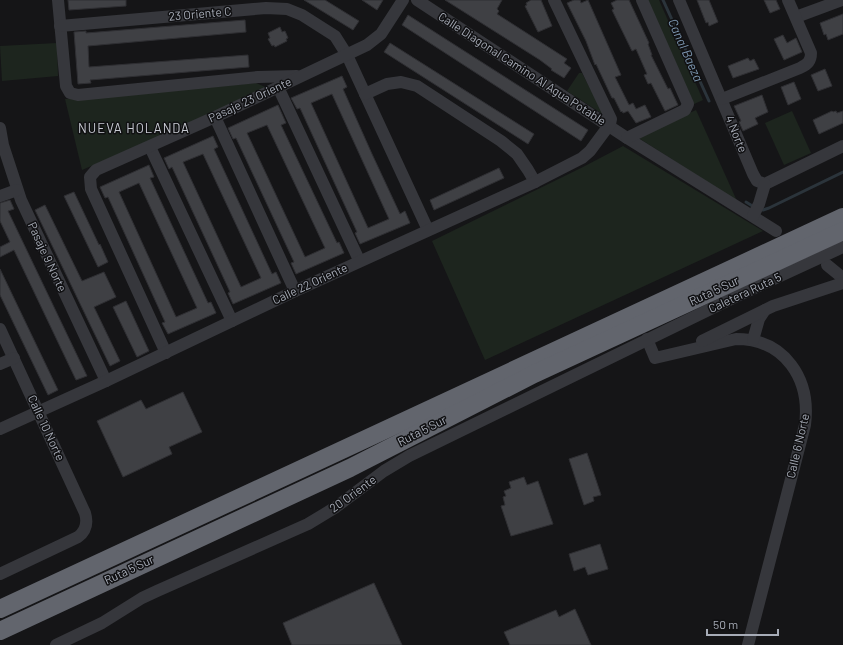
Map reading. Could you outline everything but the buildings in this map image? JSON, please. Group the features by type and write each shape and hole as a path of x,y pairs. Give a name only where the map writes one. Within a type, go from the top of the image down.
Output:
{"highway":[{"path":"773,249 843,204"},
{"name":"Ruta 5 Sur","path":"0,609 843,217"},
{"name":"Ruta 5 Sur","path":"0,631 343,471 534,374 843,231"},
{"path":"820,242 843,234"}],"street":[{"path":"58,0 66,86 70,93 78,95 258,77 302,76"},
{"name":"Pasaje 23 Oriente","path":"166,353 91,188 90,177 96,170 150,147 367,45 385,28 403,0"},
{"name":"Calle Diagonal Camino Al Agua Potable","path":"417,0 627,138 756,211 776,231"},
{"path":"554,0 610,117 611,122 609,126"},
{"path":"627,138 686,110 688,107 688,102 642,0"},
{"name":"4 Norte","path":"679,0 753,174 757,181 765,184"},
{"path":"722,100 806,65 811,60 811,53 788,0"},
{"path":"796,17 842,0"},
{"name":"23 Oriente C","path":"60,26 266,8 287,9 302,14 335,36 347,55 428,230"},
{"path":"365,94 387,84 401,82 418,86 501,141 517,154 535,182"},
{"path":"278,87 359,260"},
{"path":"215,117 294,290"},
{"name":"Calle 22 Oriente","path":"0,429 166,353 294,290 535,182 586,156 609,126"},
{"name":"Pasaje 9 Norte","path":"0,128 3,145 17,190 106,381"},
{"path":"756,211 765,184 843,146"},
{"path":"150,147 232,321"},
{"path":"0,196 17,190"},
{"name":"Caletera Ruta 5","path":"647,339 843,247"},
{"path":"827,265 843,278"},
{"path":"679,352 773,306 843,284"},
{"path":"754,340 759,319 765,310"},
{"name":"Calle 10 Norte","path":"0,329 87,518 86,528 78,537 0,574"},
{"name":"Calle 6 Norte","path":"647,339 656,358 736,339 754,340 769,346 788,360 796,371 802,384 806,398 807,411 804,430 748,645"},
{"name":"20 Oriente","path":"56,645 102,623 142,598 308,524 336,507 384,471 409,456 647,339"},
{"path":"0,364 14,358"}],"shaded area":[{"path":"645,0 659,0 703,100 692,105"},
{"path":"57,43 58,76 2,81 0,46"},
{"path":"579,73 582,73 604,115 567,91"},
{"path":"256,83 270,89 82,170 65,99"},
{"path":"696,110 737,201 637,137"},
{"path":"792,111 811,153 784,165 765,123"},
{"path":"623,146 763,231 485,360 432,241"}],"waterway":[{"name":"Canal Baeza","path":"663,0 709,101"},
{"name":"Canal Baeza","path":"759,209 763,210 769,208 843,172"},
{"name":"Canal Baeza","path":"746,202 754,207"}],"district":[{"name":"NUEVA HOLANDA","path":"134,128"}]}
